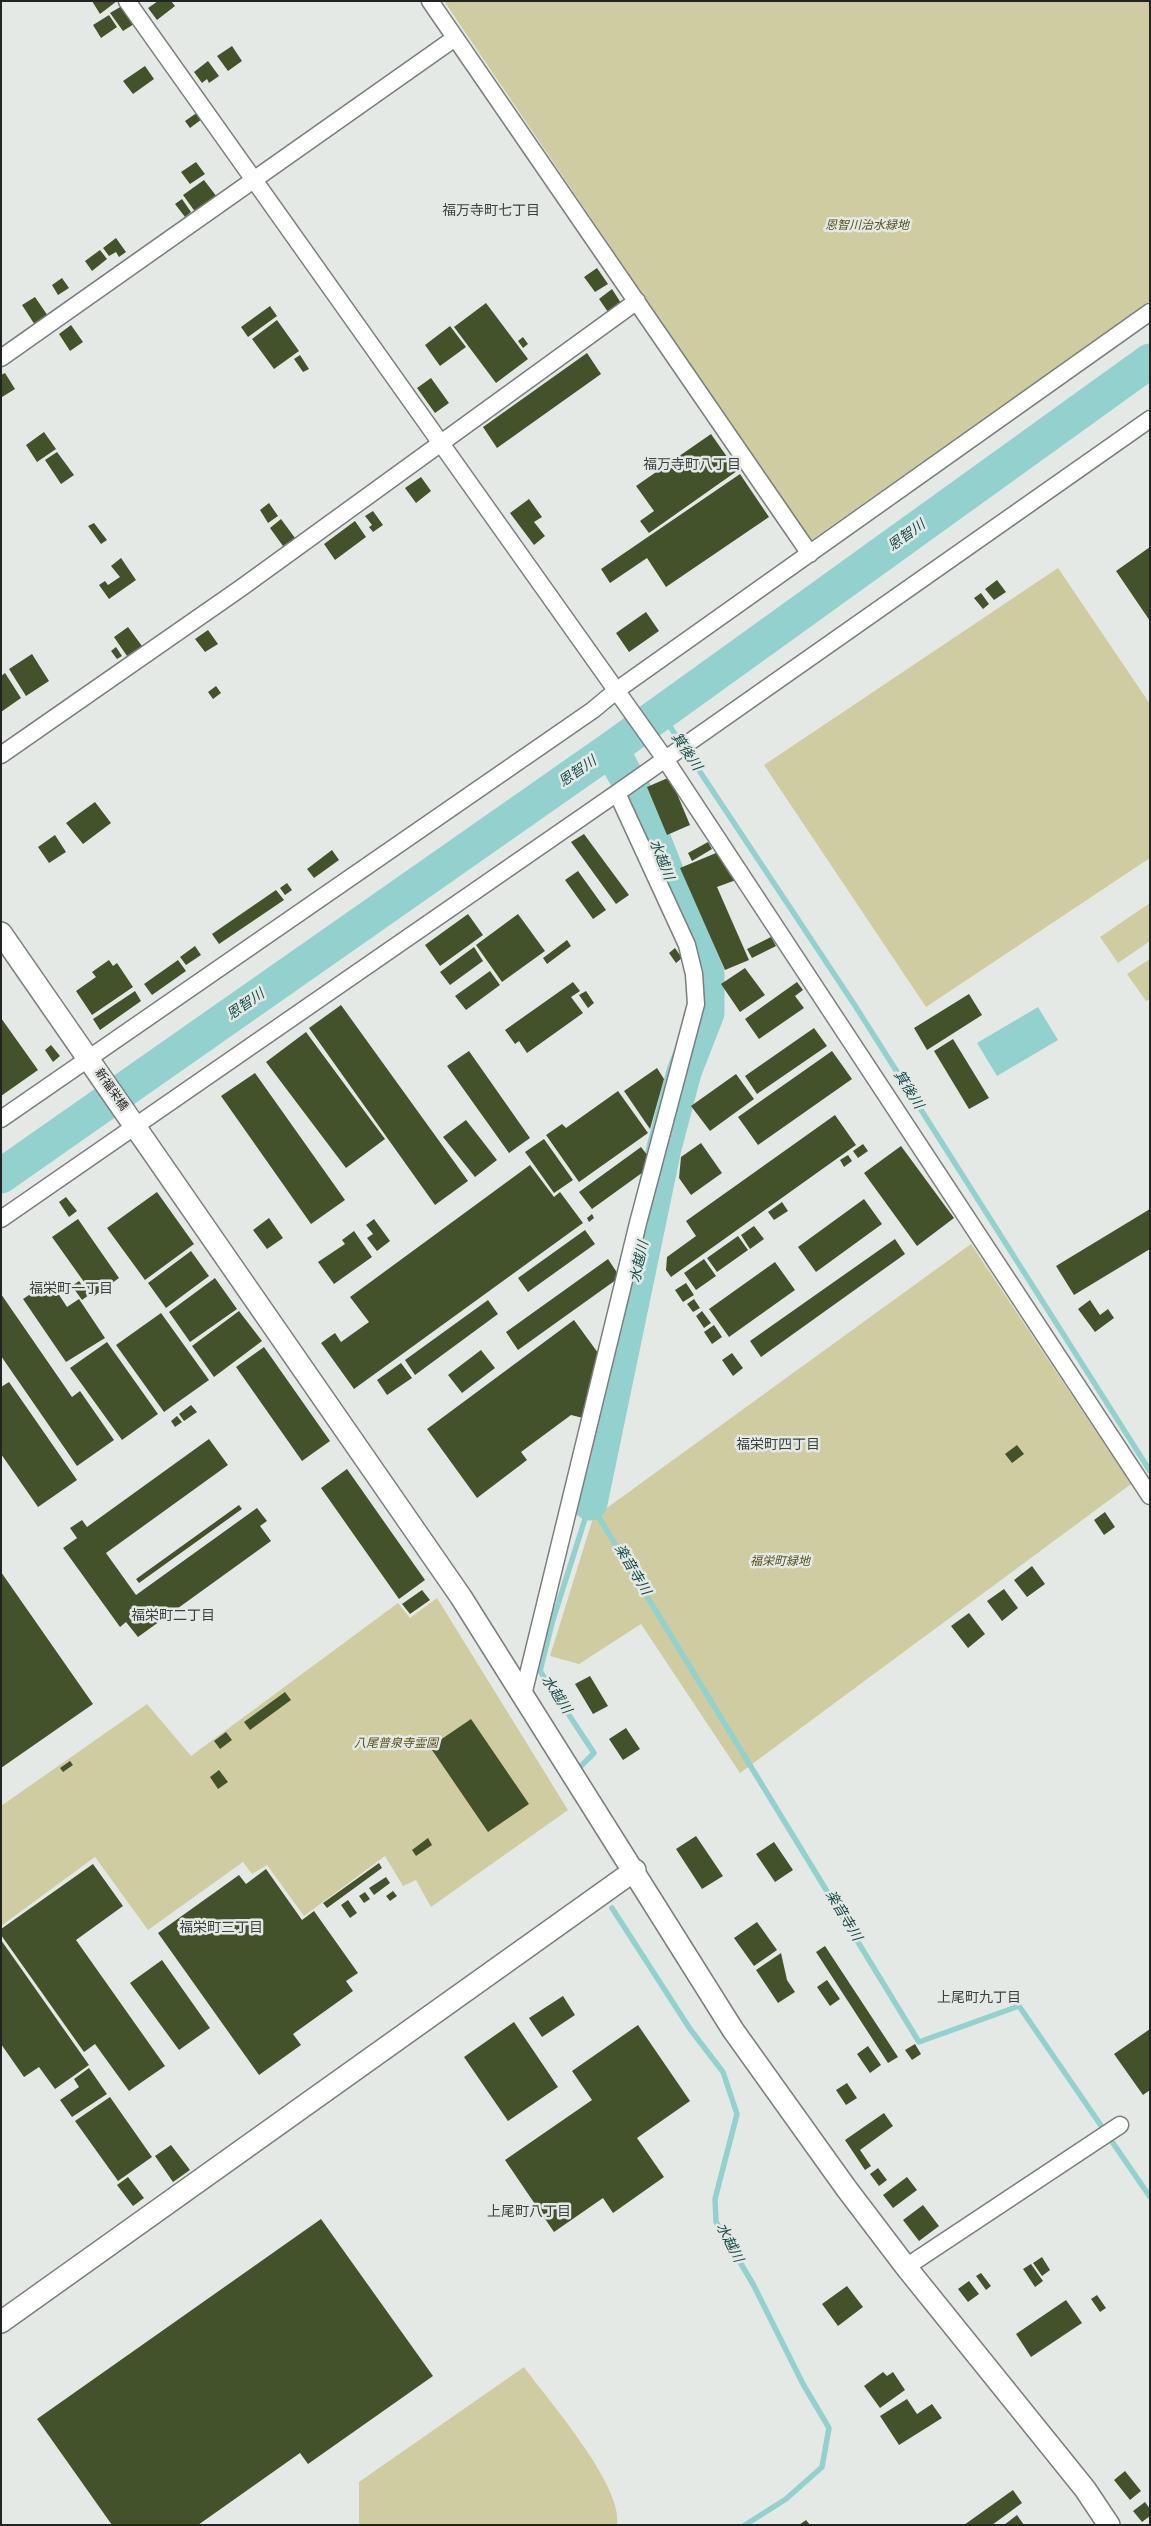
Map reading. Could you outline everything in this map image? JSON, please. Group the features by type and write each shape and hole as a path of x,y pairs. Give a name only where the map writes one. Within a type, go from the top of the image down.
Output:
{"street":[{"path":"127,1 252,180 441,442 661,754 1150,1496"},
{"path":"430,1 810,554"},
{"path":"1,358 455,38"},
{"path":"1,755 241,588 637,301"},
{"path":"1,1119 91,1061 619,693 810,554 1150,312"},
{"path":"1,1219 132,1121 619,791 639,777 661,754 705,730 1150,419"},
{"path":"523,1695 641,1213 696,1004 694,974 687,945 619,791"},
{"name":"新福栄橋","path":"1,933 456,1589 635,1870 734,2030 846,2188 906,2267 1085,2489 1110,2525"},
{"path":"1,2322 635,1870"},
{"path":"906,2267 1120,2126"}],"green space":[{"name":"恩智川治水緑地","path":"444,1 1150,1 1150,301 810,541"},
{"path":"1058,568 1150,704 1150,858 926,1007 764,765"},
{"path":"1150,903 1150,941 1118,963 1100,937"},
{"path":"1150,959 1150,999 1146,1001 1127,974"},
{"name":"福栄町緑地","path":"971,1244 1131,1484 740,1773 641,1624 579,1664 550,1656 593,1518"},
{"name":"八尾普泉寺霊園","path":"437,1598 568,1810 431,1907 416,1880 403,1886 385,1856 304,1916 267,1865 252,1874 243,1862 148,1930 95,1857 1,1926 1,1806 147,1704 191,1756 398,1603 410,1618"},
{"path":"524,2367 582,2443 597,2466 609,2488 616,2508 617,2525 359,2525 359,2482"}],"water":[{"path":"1038,1007 1058,1040 997,1076 977,1043"}],"building":[{"path":"92,1 117,1 100,14"},
{"path":"158,1 171,1 175,6 157,20 148,8"},
{"path":"122,6 134,24 123,31 110,13"},
{"path":"109,15 117,27 101,38 93,25"},
{"path":"232,46 242,61 228,71 217,56"},
{"path":"208,61 219,76 209,83 207,79 202,83 194,72"},
{"path":"145,66 154,79 133,94 123,81"},
{"path":"198,112 202,119 190,128 185,121"},
{"path":"196,162 205,174 190,184 181,172"},
{"path":"204,180 217,197 196,213 183,195"},
{"path":"182,199 191,212 185,217 175,204"},
{"path":"116,238 126,252 119,257 116,252 109,256 103,248"},
{"path":"100,250 107,259 92,271 85,261"},
{"path":"597,268 608,284 595,292 584,277"},
{"path":"62,278 69,288 58,295 52,285"},
{"path":"612,289 621,303 608,312 599,299"},
{"path":"35,297 48,316 35,325 22,305"},
{"path":"486,303 528,359 496,383 454,327"},
{"path":"270,306 277,316 248,337 241,327"},
{"path":"277,320 299,351 274,369 252,339"},
{"path":"71,325 83,342 70,351 59,334"},
{"path":"450,326 466,347 440,366 425,345"},
{"path":"523,337 528,344 523,348 518,341"},
{"path":"587,353 601,374 497,448 483,427"},
{"path":"300,355 309,369 303,372 294,359"},
{"path":"5,373 15,389 2,397 1,375"},
{"path":"431,378 449,403 435,413 417,388"},
{"path":"44,432 56,449 37,462 26,445"},
{"path":"711,434 737,471 649,533 640,521 654,511 636,486"},
{"path":"57,452 74,475 61,484 45,460"},
{"path":"740,474 769,517 666,587 647,558 610,583 601,569"},
{"path":"421,477 431,491 416,503 405,488"},
{"path":"529,499 542,517 534,522 545,536 534,545 510,513"},
{"path":"269,503 278,516 268,523 260,510"},
{"path":"373,511 383,525 373,532 369,527 372,525 365,516"},
{"path":"281,519 295,538 283,546 270,528"},
{"path":"355,521 366,537 335,560 324,544"},
{"path":"94,523 107,540 101,544 88,526"},
{"path":"1150,547 1150,621 1116,571"},
{"path":"121,558 136,580 109,599 99,585 105,581 108,585 120,577 111,566"},
{"path":"997,580 1006,592 994,600 985,589"},
{"path":"981,593 989,604 983,609 974,598"},
{"path":"646,612 659,631 629,652 616,633"},
{"path":"128,627 142,646 127,656 114,637"},
{"path":"208,630 218,644 205,652 195,639"},
{"path":"116,647 122,656 117,659 111,651"},
{"path":"32,654 49,681 26,696 9,669"},
{"path":"5,673 21,698 1,712 1,676"},
{"path":"216,686 221,693 213,699 208,692"},
{"path":"670,777 690,825 667,835 647,787"},
{"path":"95,802 111,823 83,844 66,823"},
{"path":"584,834 629,895 616,904 571,842"},
{"path":"55,835 66,852 49,863 38,847"},
{"path":"708,842 712,849 692,861 688,853"},
{"path":"332,850 339,860 314,878 307,869"},
{"path":"716,853 736,880 717,887 749,960 725,970 680,868"},
{"path":"578,871 606,910 593,919 565,880"},
{"path":"287,883 292,890 285,895 280,888"},
{"path":"276,890 284,900 219,944 212,934"},
{"path":"468,914 483,935 440,966 425,945"},
{"path":"518,914 545,951 502,982 476,945"},
{"path":"771,937 776,946 752,958 747,949"},
{"path":"567,940 571,946 547,964 543,958"},
{"path":"195,946 201,955 186,965 180,957"},
{"path":"474,947 483,961 450,985 440,972"},
{"path":"675,948 682,958 676,963 669,953"},
{"path":"109,960 113,966 117,963 133,987 92,1015 76,991 96,977 92,972"},
{"path":"178,960 186,971 152,995 144,984"},
{"path":"745,968 765,995 740,1012 721,984"},
{"path":"490,971 500,985 466,1010 455,996"},
{"path":"573,982 580,991 571,997 583,1013 527,1053 519,1041 515,1044 505,1030"},
{"path":"797,982 803,990 795,996 804,1008 759,1039 745,1019"},
{"path":"135,991 141,1001 100,1030 93,1019"},
{"path":"586,991 594,1003 588,1008 579,995"},
{"path":"969,994 982,1015 927,1050 914,1028"},
{"path":"341,1005 468,1181 435,1205 309,1028"},
{"path":"1,1018 38,1070 1,1096"},
{"path":"814,1028 827,1046 757,1094 745,1076"},
{"path":"306,1032 385,1139 346,1168 266,1062"},
{"path":"953,1039 989,1098 969,1109 934,1051"},
{"path":"51,1045 60,1056 53,1062 45,1050"},
{"path":"469,1051 530,1138 509,1153 447,1066"},
{"path":"832,1051 852,1079 758,1145 738,1117"},
{"path":"657,1068 664,1079 650,1129 624,1091"},
{"path":"255,1073 345,1200 311,1224 221,1096"},
{"path":"736,1074 754,1099 710,1131 691,1106"},
{"path":"618,1091 648,1133 579,1182 546,1135 562,1124 566,1128"},
{"path":"835,1115 856,1145 671,1277 666,1270 667,1257 696,1236 686,1221"},
{"path":"466,1120 497,1160 475,1177 443,1137"},
{"path":"544,1139 573,1180 554,1193 525,1152"},
{"path":"701,1143 722,1173 691,1195 679,1178 681,1157"},
{"path":"863,1144 868,1151 858,1158 853,1151"},
{"path":"901,1146 954,1218 917,1246 864,1173"},
{"path":"641,1147 648,1156 646,1170 592,1209 579,1192"},
{"path":"848,1155 852,1161 844,1167 840,1160"},
{"path":"530,1165 554,1197 560,1192 583,1223 354,1389 321,1343 335,1333 341,1342 369,1322 350,1297"},
{"path":"157,1192 194,1244 145,1280 107,1228"},
{"path":"66,1197 77,1211 69,1217 59,1202"},
{"path":"864,1199 882,1224 816,1272 798,1247"},
{"path":"782,1202 788,1211 774,1220 768,1212"},
{"path":"1150,1209 1150,1249 1074,1295 1056,1266"},
{"path":"592,1214 594,1218 589,1222 587,1218"},
{"path":"269,1218 283,1238 267,1249 253,1230"},
{"path":"78,1219 119,1278 94,1296 52,1237"},
{"path":"374,1219 390,1241 377,1251 367,1238 373,1234 366,1225"},
{"path":"754,1226 764,1239 750,1249 741,1235"},
{"path":"585,1230 595,1244 528,1292 518,1278"},
{"path":"354,1231 372,1257 334,1284 318,1262 345,1244 342,1240"},
{"path":"738,1236 748,1250 717,1272 707,1258"},
{"path":"895,1239 905,1254 761,1357 750,1341"},
{"path":"191,1251 209,1276 166,1308 148,1283"},
{"path":"608,1259 620,1277 518,1350 506,1332"},
{"path":"704,1259 716,1276 696,1290 684,1273"},
{"path":"775,1262 795,1290 729,1337 709,1309"},
{"path":"215,1278 237,1309 190,1342 169,1312"},
{"path":"50,1281 67,1307 79,1299 105,1338 66,1362 23,1299"},
{"path":"79,1281 89,1295 82,1300 72,1286"},
{"path":"686,1283 694,1295 683,1302 675,1290"},
{"path":"1,1294 72,1397 80,1391 114,1440 77,1466 1,1356"},
{"path":"694,1299 700,1308 693,1312 687,1304"},
{"path":"488,1300 498,1314 415,1375 405,1360"},
{"path":"1090,1300 1100,1315 1108,1309 1114,1318 1095,1332 1078,1309"},
{"path":"239,1311 262,1341 214,1377 192,1346"},
{"path":"702,1311 711,1323 704,1328 696,1316"},
{"path":"161,1313 209,1380 164,1412 116,1345"},
{"path":"574,1320 601,1357 583,1418 571,1415 521,1452 527,1460 477,1498 427,1429"},
{"path":"714,1325 722,1337 712,1344 704,1332"},
{"path":"107,1342 158,1414 122,1440 70,1368"},
{"path":"264,1347 330,1441 302,1461 236,1367"},
{"path":"481,1350 495,1368 462,1393 448,1375"},
{"path":"732,1353 743,1368 733,1376 722,1360"},
{"path":"401,1363 412,1378 387,1395 377,1380"},
{"path":"9,1382 77,1480 38,1507 1,1454 1,1387"},
{"path":"191,1405 197,1412 184,1421 179,1414"},
{"path":"177,1416 182,1422 175,1427 171,1421"},
{"path":"209,1439 228,1465 106,1553 136,1595 257,1508 267,1521 260,1526 271,1541 138,1637 126,1622 120,1627 63,1548 77,1538 70,1528 82,1520 87,1527"},
{"path":"1017,1445 1024,1454 1012,1463 1005,1454"},
{"path":"347,1469 425,1580 399,1599 321,1488"},
{"path":"239,1505 242,1509 139,1583 136,1579"},
{"path":"1105,1512 1115,1527 1104,1535 1094,1520"},
{"path":"1032,1566 1045,1584 1027,1597 1014,1580"},
{"path":"1,1572 93,1704 1,1768"},
{"path":"1004,1589 1018,1608 1002,1621 987,1601"},
{"path":"422,1590 430,1600 410,1614 402,1604"},
{"path":"969,1613 985,1634 968,1648 951,1626"},
{"path":"590,1676 608,1706 593,1714 575,1684"},
{"path":"285,1692 291,1700 250,1730 244,1722"},
{"path":"471,1719 529,1804 488,1832 430,1747"},
{"path":"626,1728 640,1749 623,1760 609,1739"},
{"path":"226,1732 232,1740 220,1749 214,1741"},
{"path":"70,1761 73,1765 63,1772 60,1768"},
{"path":"219,1770 228,1782 218,1789 210,1777"},
{"path":"696,1836 723,1876 702,1889 676,1849"},
{"path":"428,1838 432,1845 416,1856 412,1850"},
{"path":"774,1842 793,1870 775,1882 756,1854"},
{"path":"379,1863 382,1868 327,1908 323,1903"},
{"path":"93,1864 123,1906 76,1940 165,2066 129,2091 95,2044 84,2052 1,1935 1,1929"},
{"path":"266,1869 302,1920 314,1911 358,1973 346,1981 353,1991 293,2034 301,2045 259,2075 158,1933 239,1875 246,1884"},
{"path":"386,1877 390,1883 374,1895 369,1888"},
{"path":"393,1891 397,1896 390,1901 386,1896"},
{"path":"365,1892 370,1899 364,1903 359,1896"},
{"path":"348,1900 357,1913 350,1918 341,1905"},
{"path":"757,1922 777,1950 754,1966 734,1938"},
{"path":"1,1940 89,2065 55,2089 39,2067 24,2077 1,2044"},
{"path":"825,1946 898,2057 888,2063 816,1952"},
{"path":"781,1953 787,1980 795,1992 778,2003 756,1970"},
{"path":"162,1960 210,2028 179,2050 130,1983"},
{"path":"827,1980 840,1999 830,2006 817,1987"},
{"path":"563,1996 575,2015 542,2037 529,2018"},
{"path":"514,2022 558,2087 508,2121 464,2057"},
{"path":"638,2025 690,2101 637,2138 664,2177 613,2213 603,2198 554,2232 505,2160 592,2100 572,2071"},
{"path":"1150,2029 1150,2090 1143,2095 1114,2054"},
{"path":"915,2044 921,2054 912,2060 905,2050"},
{"path":"868,2046 881,2065 870,2073 857,2054"},
{"path":"89,2068 107,2094 72,2117 60,2100 79,2087 74,2079"},
{"path":"847,2083 857,2098 846,2105 836,2090"},
{"path":"110,2097 152,2157 118,2181 75,2121"},
{"path":"884,2113 893,2126 860,2150 871,2166 865,2170 845,2140"},
{"path":"171,2145 190,2170 173,2182 155,2156"},
{"path":"878,2168 887,2180 879,2186 870,2174"},
{"path":"128,2177 144,2198 133,2206 117,2185"},
{"path":"907,2177 917,2190 893,2208 883,2195"},
{"path":"923,2205 939,2226 919,2241 903,2220"},
{"path":"321,2219 433,2376 308,2464 300,2453 198,2525 112,2525 37,2419"},
{"path":"1042,2257 1050,2270 1042,2276 1033,2263"},
{"path":"1031,2264 1043,2281 1035,2287 1023,2269"},
{"path":"981,2273 991,2286 986,2290 976,2276"},
{"path":"969,2281 979,2294 968,2302 958,2289"},
{"path":"847,2286 863,2307 838,2326 822,2304"},
{"path":"1097,2295 1106,2308 1100,2312 1091,2299"},
{"path":"1066,2300 1082,2323 1031,2357 1016,2334"},
{"path":"883,2372 887,2376 893,2372 905,2390 880,2408 864,2386"},
{"path":"907,2399 917,2414 932,2404 942,2418 899,2445 880,2416"},
{"path":"1125,2471 1141,2491 1130,2500 1114,2480"},
{"path":"1013,2490 1022,2503 992,2525 964,2525"},
{"path":"1145,2502 1150,2509 1150,2516 1142,2522 1133,2511"},
{"path":"1017,2515 1024,2525 1004,2525"},
{"path":"806,2520 810,2525 799,2525"}],"waterway":[{"name":"恩智川","path":"1,1176 611,749 1150,361"},
{"name":"箕後川","path":"661,713 854,1004 1150,1471"},
{"name":"水越川","path":"590,1503 664,1148 684,1072 707,1013 707,974 635,793 611,749"},
{"name":"楽音寺川","path":"590,1503 919,2042 1019,2006 1150,2197"},
{"name":"水越川","path":"578,1769 594,1753 540,1671 552,1623 590,1503"},
{"name":"水越川","path":"612,1908 690,2029 723,2072 737,2114 715,2199 716,2222 753,2284 803,2384 829,2428 822,2467 786,2499 745,2525"}],"district":[{"name":"福万寺町七丁目","path":"491,211"},
{"name":"福万寺町八丁目","path":"692,465"},
{"name":"福栄町一丁目","path":"71,1289"},
{"name":"福栄町四丁目","path":"778,1445"},
{"name":"福栄町二丁目","path":"173,1616"},
{"name":"福栄町三丁目","path":"221,1928"},
{"name":"上尾町九丁目","path":"979,1998"},
{"name":"上尾町八丁目","path":"529,2212"}]}
